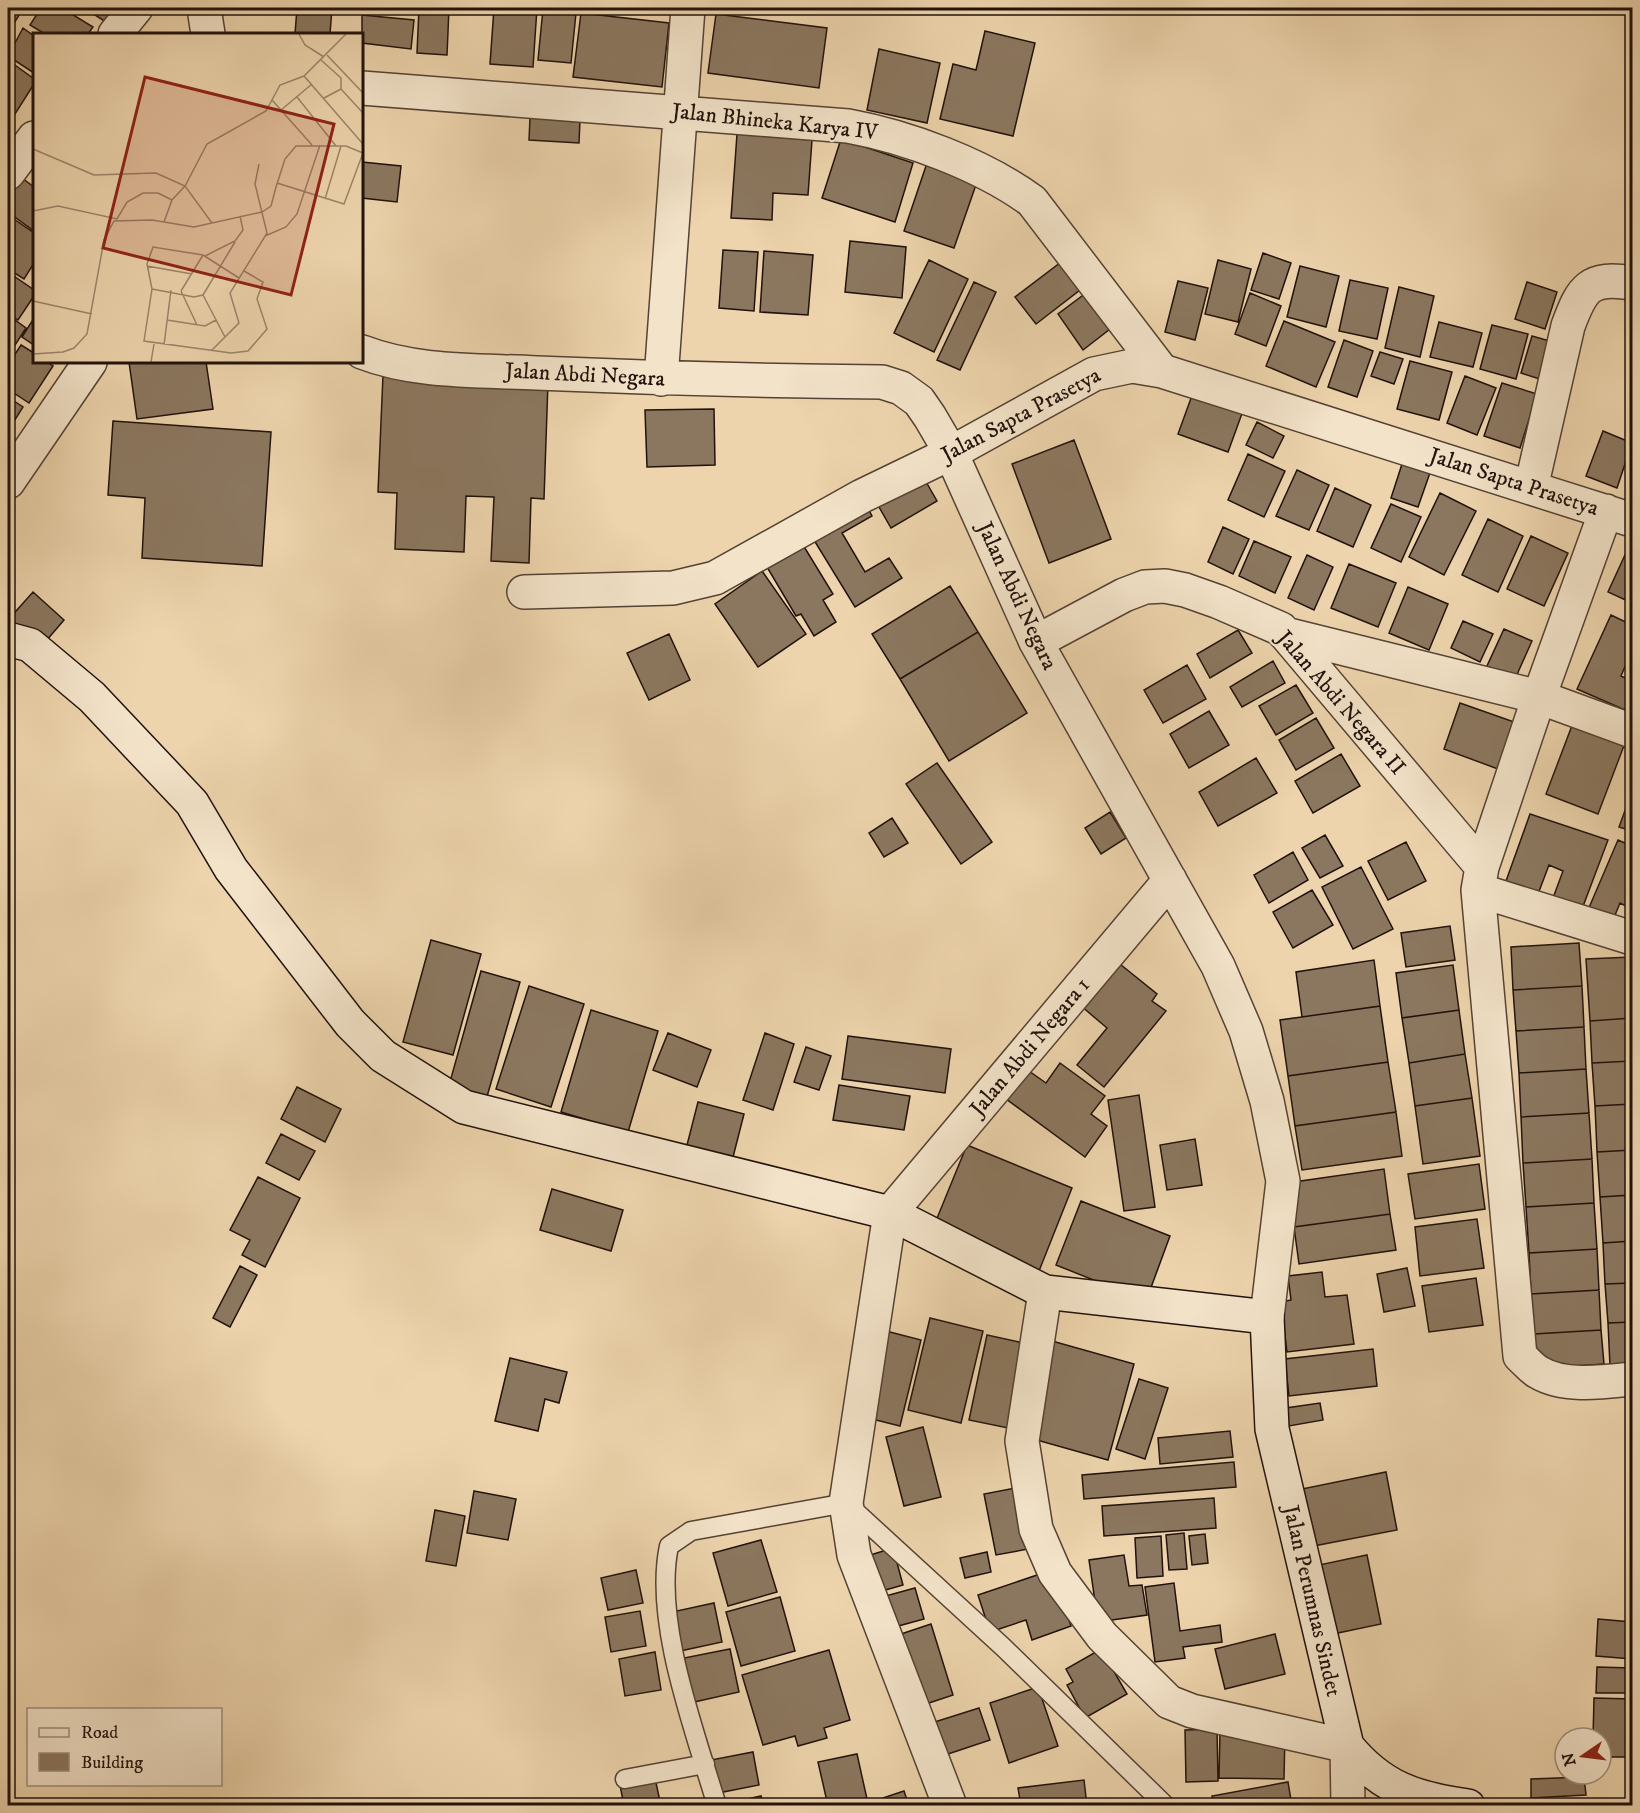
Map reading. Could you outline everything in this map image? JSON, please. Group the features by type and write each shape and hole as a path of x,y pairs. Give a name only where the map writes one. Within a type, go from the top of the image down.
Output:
{"street":[{"path":"116,33 136,8"},
{"path":"204,8 208,33"},
{"path":"661,379 688,8"},
{"name":"Jalan Bhineka Karya IV","path":"363,88 848,126 890,134 1006,182 1032,201 1162,371"},
{"path":"8,173 33,139"},
{"path":"1531,488 1568,326 1578,300 1588,287 1601,280 1632,283"},
{"name":"Jalan Abdi Negara","path":"363,352 376,358 428,368 661,379 882,382 902,388 919,401 951,453 1036,642 1218,966 1246,1031 1267,1101 1283,1181 1267,1317"},
{"path":"8,482 89,363"},
{"name":"Jalan Sapta Prasetya","path":"524,592 673,588 715,578 862,496 951,453 1094,374 1132,366 1162,371 1619,515"},
{"path":"1619,515 1539,697 1480,878 1520,1356 1539,1373 1566,1380 1594,1383 1632,1379"},
{"name":"Jalan Abdi Negara II","path":"1036,642 1124,595 1145,587 1165,586 1185,590 1281,629 1480,878"},
{"path":"1285,634 1539,697 1632,731"},
{"path":"8,639 30,645 92,697 192,803 231,868 350,1023 383,1056 464,1107 890,1213 1045,1292 1267,1317"},
{"path":"1480,878 1632,938"},
{"name":"Jalan Abdi Negara 1","path":"890,1213 1170,880"},
{"path":"890,1213 846,1503 854,1555 950,1806"},
{"path":"1045,1292 1022,1441 1036,1529 1055,1573 1102,1636 1169,1702 1192,1711 1347,1746 1348,1806"},
{"name":"Jalan Perumnas Sindet","path":"1267,1317 1272,1429 1347,1746 1366,1770 1388,1783 1434,1801 1468,1806"}],"lane":[{"path":"717,1806 670,1636 665,1593 665,1564 669,1546 691,1532 846,1503 1004,1647 1166,1806"},
{"path":"625,1779 705,1764"}],"building":[{"path":"8,8 21,12 8,33"},
{"path":"41,8 62,8 93,27 89,33 43,33 30,25"},
{"path":"84,8 124,8 112,26"},
{"path":"297,8 332,8 330,33 295,33"},
{"path":"345,8 383,8 383,14 345,11"},
{"path":"419,8 449,8 447,55 417,53"},
{"path":"494,8 537,8 533,67 490,64"},
{"path":"543,9 576,13 571,63 538,60"},
{"path":"581,13 669,23 662,87 573,77"},
{"path":"716,14 827,28 819,88 708,73"},
{"path":"362,15 414,20 411,49 363,43"},
{"path":"23,28 33,35 33,72 8,56"},
{"path":"985,31 1035,43 1013,136 940,119 953,64 976,70"},
{"path":"879,49 940,63 927,123 867,110"},
{"path":"8,60 33,78 33,86 8,125"},
{"path":"530,118 580,120 579,143 529,140"},
{"path":"737,134 812,140 808,195 773,193 772,220 731,218"},
{"path":"841,139 913,163 895,222 822,198"},
{"path":"363,162 401,166 397,202 363,198"},
{"path":"927,163 978,179 954,248 904,231"},
{"path":"14,172 33,186 33,230 8,212 8,181"},
{"path":"8,215 33,232 33,265 24,279 8,269"},
{"path":"850,241 906,247 902,298 845,292"},
{"path":"723,250 758,252 754,311 719,308"},
{"path":"764,251 813,255 808,315 760,312"},
{"path":"1263,253 1291,263 1279,299 1251,290"},
{"path":"1069,256 1089,283 1036,324 1015,297"},
{"path":"929,260 968,279 934,352 894,333"},
{"path":"1218,260 1251,269 1238,322 1205,314"},
{"path":"1300,266 1339,276 1326,327 1287,317"},
{"path":"8,272 33,289 33,298 18,320 8,313"},
{"path":"1350,280 1388,288 1377,339 1339,331"},
{"path":"1178,281 1208,288 1195,340 1165,332"},
{"path":"974,282 996,292 960,370 937,360"},
{"path":"1527,282 1557,292 1545,329 1515,319"},
{"path":"1094,287 1119,322 1083,350 1058,314"},
{"path":"1399,287 1434,296 1420,357 1385,348"},
{"path":"1250,293 1281,306 1266,346 1235,334"},
{"path":"8,315 26,328 8,356"},
{"path":"33,320 33,344 22,337"},
{"path":"1284,321 1335,342 1316,387 1266,366"},
{"path":"1439,322 1482,333 1473,367 1430,357"},
{"path":"1492,325 1528,334 1516,379 1480,369"},
{"path":"1532,336 1560,344 1549,382 1521,373"},
{"path":"1344,340 1373,351 1357,397 1328,387"},
{"path":"21,345 33,352 33,363 48,363 53,366 29,403 8,389 8,365"},
{"path":"1380,352 1403,359 1394,384 1371,376"},
{"path":"1410,361 1452,372 1439,420 1397,409"},
{"path":"129,363 206,363 213,409 137,419"},
{"path":"383,375 548,382 544,499 531,498 529,563 491,561 494,497 466,496 464,552 395,549 397,493 378,492"},
{"path":"1465,376 1496,388 1477,435 1447,423"},
{"path":"1502,383 1537,394 1520,448 1484,436"},
{"path":"1194,390 1244,408 1228,452 1178,434"},
{"path":"8,397 23,407 8,431"},
{"path":"714,409 715,465 647,467 645,410"},
{"path":"113,421 271,432 262,566 142,558 145,498 108,495"},
{"path":"1257,422 1284,436 1273,458 1246,445"},
{"path":"1603,431 1632,443 1617,488 1586,476"},
{"path":"1074,440 1111,539 1049,563 1012,464"},
{"path":"1248,454 1285,471 1264,517 1228,500"},
{"path":"1403,461 1431,470 1418,507 1391,498"},
{"path":"1297,470 1329,485 1309,530 1276,516"},
{"path":"921,473 937,501 891,528 875,500"},
{"path":"1335,488 1371,505 1353,547 1317,531"},
{"path":"1440,493 1476,511 1444,575 1409,557"},
{"path":"863,499 872,516 842,533 865,572 889,558 902,578 855,607 809,532"},
{"path":"1391,504 1421,517 1401,562 1371,548"},
{"path":"1488,519 1523,536 1498,592 1462,575"},
{"path":"1223,527 1249,539 1233,574 1208,562"},
{"path":"1531,536 1568,553 1544,606 1507,589"},
{"path":"1254,541 1291,557 1275,593 1239,576"},
{"path":"1630,544 1632,545 1632,603 1608,592"},
{"path":"803,545 833,594 823,600 836,622 814,636 801,614 796,616 767,567"},
{"path":"1307,555 1333,567 1314,610 1288,598"},
{"path":"1349,564 1396,583 1378,627 1331,608"},
{"path":"762,571 806,634 758,667 715,604"},
{"path":"950,586 978,632 900,679 872,634"},
{"path":"1408,587 1448,604 1429,650 1389,633"},
{"path":"33,592 64,620 40,648 8,620"},
{"path":"1611,615 1632,625 1632,657 1630,655 1621,676 1632,681 1632,693 1625,710 1577,689"},
{"path":"1463,621 1493,634 1480,662 1451,648"},
{"path":"1504,629 1532,641 1515,679 1487,666"},
{"path":"1238,630 1252,653 1210,678 1197,654"},
{"path":"978,632 1027,713 949,761 900,679"},
{"path":"669,634 690,680 649,700 627,653"},
{"path":"1273,661 1285,683 1242,707 1230,687"},
{"path":"1187,665 1206,699 1163,723 1144,690"},
{"path":"1296,685 1313,713 1276,735 1259,706"},
{"path":"1460,703 1514,722 1498,769 1444,749"},
{"path":"1209,711 1229,745 1189,768 1170,734"},
{"path":"1316,718 1334,748 1296,770 1279,740"},
{"path":"1573,723 1625,743 1598,814 1546,794"},
{"path":"1341,754 1360,786 1313,813 1295,781"},
{"path":"1256,758 1277,793 1218,826 1199,792"},
{"path":"937,763 992,842 961,864 906,784"},
{"path":"1632,766 1632,787 1626,785"},
{"path":"1632,795 1632,831 1619,827"},
{"path":"1110,812 1126,838 1101,854 1085,828"},
{"path":"1530,814 1608,840 1582,909 1553,898 1563,871 1549,865 1538,894 1506,881"},
{"path":"892,818 908,843 884,857 869,833"},
{"path":"1325,835 1343,866 1320,878 1302,848"},
{"path":"1618,840 1632,846 1632,909 1620,903 1613,920 1588,910"},
{"path":"1406,842 1426,881 1388,900 1368,861"},
{"path":"1293,852 1308,880 1269,903 1254,875"},
{"path":"1361,867 1393,929 1353,949 1322,887"},
{"path":"1312,890 1333,925 1293,948 1273,912"},
{"path":"1450,926 1455,960 1406,967 1401,933"},
{"path":"431,940 481,954 453,1055 403,1042"},
{"path":"1579,943 1582,986 1513,990 1511,947"},
{"path":"1110,956 1157,994 1152,1001 1166,1011 1104,1087 1077,1065 1107,1028 1074,1000"},
{"path":"1632,957 1632,1018 1590,1021 1586,959"},
{"path":"1374,960 1380,1006 1302,1017 1296,972"},
{"path":"1453,965 1459,1010 1402,1018 1396,973"},
{"path":"481,971 520,982 486,1100 448,1089"},
{"path":"529,986 584,1004 551,1107 496,1089"},
{"path":"1582,986 1584,1027 1516,1031 1513,990"},
{"path":"1380,1006 1388,1062 1288,1076 1280,1020"},
{"path":"591,1010 658,1031 628,1132 561,1112"},
{"path":"1459,1010 1465,1054 1409,1063 1402,1018"},
{"path":"1632,1018 1632,1061 1592,1063 1590,1021"},
{"path":"1584,1027 1586,1069 1519,1073 1516,1031"},
{"path":"668,1033 711,1050 697,1087 653,1070"},
{"path":"765,1033 794,1044 773,1110 743,1100"},
{"path":"848,1036 951,1049 945,1093 842,1079"},
{"path":"806,1047 831,1056 819,1090 794,1082"},
{"path":"1465,1054 1472,1098 1415,1106 1409,1063"},
{"path":"1632,1061 1632,1104 1595,1106 1592,1063"},
{"path":"1388,1062 1396,1112 1295,1126 1288,1076"},
{"path":"1060,1063 1105,1096 1091,1114 1107,1126 1085,1157 998,1093 1019,1064 1046,1083"},
{"path":"1586,1069 1589,1113 1521,1117 1519,1073"},
{"path":"839,1085 910,1096 904,1130 833,1120"},
{"path":"297,1087 341,1109 325,1142 281,1119"},
{"path":"1139,1095 1155,1207 1124,1211 1108,1100"},
{"path":"1472,1098 1480,1156 1423,1164 1415,1106"},
{"path":"698,1102 744,1114 732,1161 686,1149"},
{"path":"1632,1104 1632,1150 1597,1152 1595,1106"},
{"path":"1396,1112 1402,1156 1302,1170 1295,1126"},
{"path":"1589,1113 1592,1159 1523,1163 1521,1117"},
{"path":"281,1134 315,1151 299,1180 266,1163"},
{"path":"1195,1139 1202,1185 1167,1190 1160,1145"},
{"path":"967,1145 1072,1188 1039,1271 933,1228"},
{"path":"1632,1150 1632,1195 1600,1197 1597,1152"},
{"path":"1592,1159 1594,1203 1526,1207 1523,1163"},
{"path":"1479,1164 1485,1209 1415,1219 1408,1174"},
{"path":"1384,1169 1390,1214 1294,1227 1287,1183"},
{"path":"258,1177 300,1198 265,1267 242,1255 250,1240 230,1230"},
{"path":"552,1189 623,1210 611,1251 540,1230"},
{"path":"1632,1195 1632,1241 1603,1243 1600,1197"},
{"path":"1081,1201 1170,1236 1146,1301 1056,1265"},
{"path":"1594,1203 1597,1249 1529,1253 1526,1207"},
{"path":"1390,1214 1396,1250 1299,1264 1294,1227"},
{"path":"1477,1219 1484,1268 1420,1276 1415,1227"},
{"path":"1632,1241 1632,1283 1605,1284 1603,1243"},
{"path":"1597,1249 1599,1290 1531,1294 1529,1253"},
{"path":"240,1266 257,1275 230,1327 213,1318"},
{"path":"1407,1268 1415,1306 1384,1312 1377,1274"},
{"path":"1322,1272 1325,1297 1347,1295 1354,1344 1287,1352 1281,1302 1291,1300 1288,1276"},
{"path":"1476,1278 1483,1325 1429,1332 1422,1286"},
{"path":"1632,1283 1632,1322 1608,1323 1605,1284"},
{"path":"1599,1290 1601,1330 1534,1334 1531,1294"},
{"path":"930,1318 983,1331 961,1423 908,1410"},
{"path":"1632,1322 1632,1365 1610,1366 1608,1323"},
{"path":"1601,1330 1604,1364 1535,1369 1534,1334"},
{"path":"886,1331 921,1340 900,1426 864,1417"},
{"path":"987,1335 1037,1346 1018,1430 969,1420"},
{"path":"1052,1341 1134,1364 1108,1460 1026,1437"},
{"path":"1373,1349 1377,1386 1289,1396 1285,1359"},
{"path":"510,1358 567,1372 559,1403 545,1399 538,1431 495,1421"},
{"path":"1139,1379 1168,1388 1145,1459 1116,1449"},
{"path":"1320,1403 1323,1420 1289,1426 1286,1408"},
{"path":"923,1427 941,1497 904,1506 886,1437"},
{"path":"1230,1431 1233,1457 1160,1464 1158,1438"},
{"path":"1234,1462 1236,1487 1084,1499 1082,1475"},
{"path":"1386,1472 1397,1530 1303,1548 1292,1491"},
{"path":"1026,1486 1039,1547 996,1555 984,1494"},
{"path":"474,1491 516,1499 508,1540 467,1533"},
{"path":"1214,1498 1216,1528 1104,1536 1102,1506"},
{"path":"435,1510 465,1516 456,1566 426,1561"},
{"path":"1184,1533 1187,1569 1169,1570 1166,1535"},
{"path":"1205,1534 1208,1563 1192,1565 1189,1536"},
{"path":"1161,1536 1163,1576 1137,1578 1135,1538"},
{"path":"761,1540 777,1592 728,1606 713,1553"},
{"path":"893,1548 903,1585 875,1593 864,1557"},
{"path":"987,1552 991,1572 965,1578 960,1558"},
{"path":"1124,1555 1129,1586 1142,1585 1147,1615 1098,1622 1089,1560"},
{"path":"1367,1555 1381,1624 1333,1634 1319,1565"},
{"path":"1631,1566 1632,1607 1627,1607"},
{"path":"636,1570 643,1603 608,1610 601,1578"},
{"path":"1052,1570 1071,1626 1032,1640 1026,1620 990,1632 978,1595"},
{"path":"1174,1583 1180,1631 1220,1625 1222,1642 1183,1647 1185,1658 1155,1662 1145,1587"},
{"path":"915,1588 924,1619 891,1628 882,1597"},
{"path":"780,1597 795,1651 741,1666 726,1612"},
{"path":"714,1603 722,1642 680,1651 672,1612"},
{"path":"640,1611 646,1646 611,1652 605,1617"},
{"path":"1598,1619 1632,1622 1632,1659 1596,1656"},
{"path":"931,1624 953,1695 923,1705 901,1634"},
{"path":"1275,1634 1285,1674 1225,1689 1215,1649"},
{"path":"730,1649 739,1692 694,1702 684,1658"},
{"path":"1101,1649 1127,1694 1085,1718 1067,1685 1073,1682 1066,1669"},
{"path":"829,1650 850,1720 824,1728 827,1738 798,1746 795,1736 763,1745 742,1675"},
{"path":"655,1652 661,1690 625,1696 619,1659"},
{"path":"1597,1667 1632,1668 1632,1693 1596,1693"},
{"path":"1038,1687 1058,1746 1009,1763 990,1703"},
{"path":"1594,1698 1632,1699 1632,1757 1613,1757 1613,1726 1593,1726"},
{"path":"979,1708 990,1740 933,1759 922,1726"},
{"path":"1217,1729 1218,1781 1186,1782 1185,1730"},
{"path":"1220,1732 1285,1733 1284,1779 1219,1778"},
{"path":"753,1752 759,1785 718,1793 711,1760"},
{"path":"857,1754 867,1799 828,1806 818,1762"},
{"path":"655,1778 661,1806 624,1806 620,1785"},
{"path":"1553,1778 1553,1786 1585,1786 1586,1795 1531,1798 1531,1779"},
{"path":"1084,1780 1087,1806 1021,1806 1018,1788"},
{"path":"1288,1782 1292,1806 1214,1806 1212,1796"},
{"path":"904,1791 909,1806 879,1806 877,1800"},
{"path":"761,1796 764,1806 725,1806 725,1804"}]}
